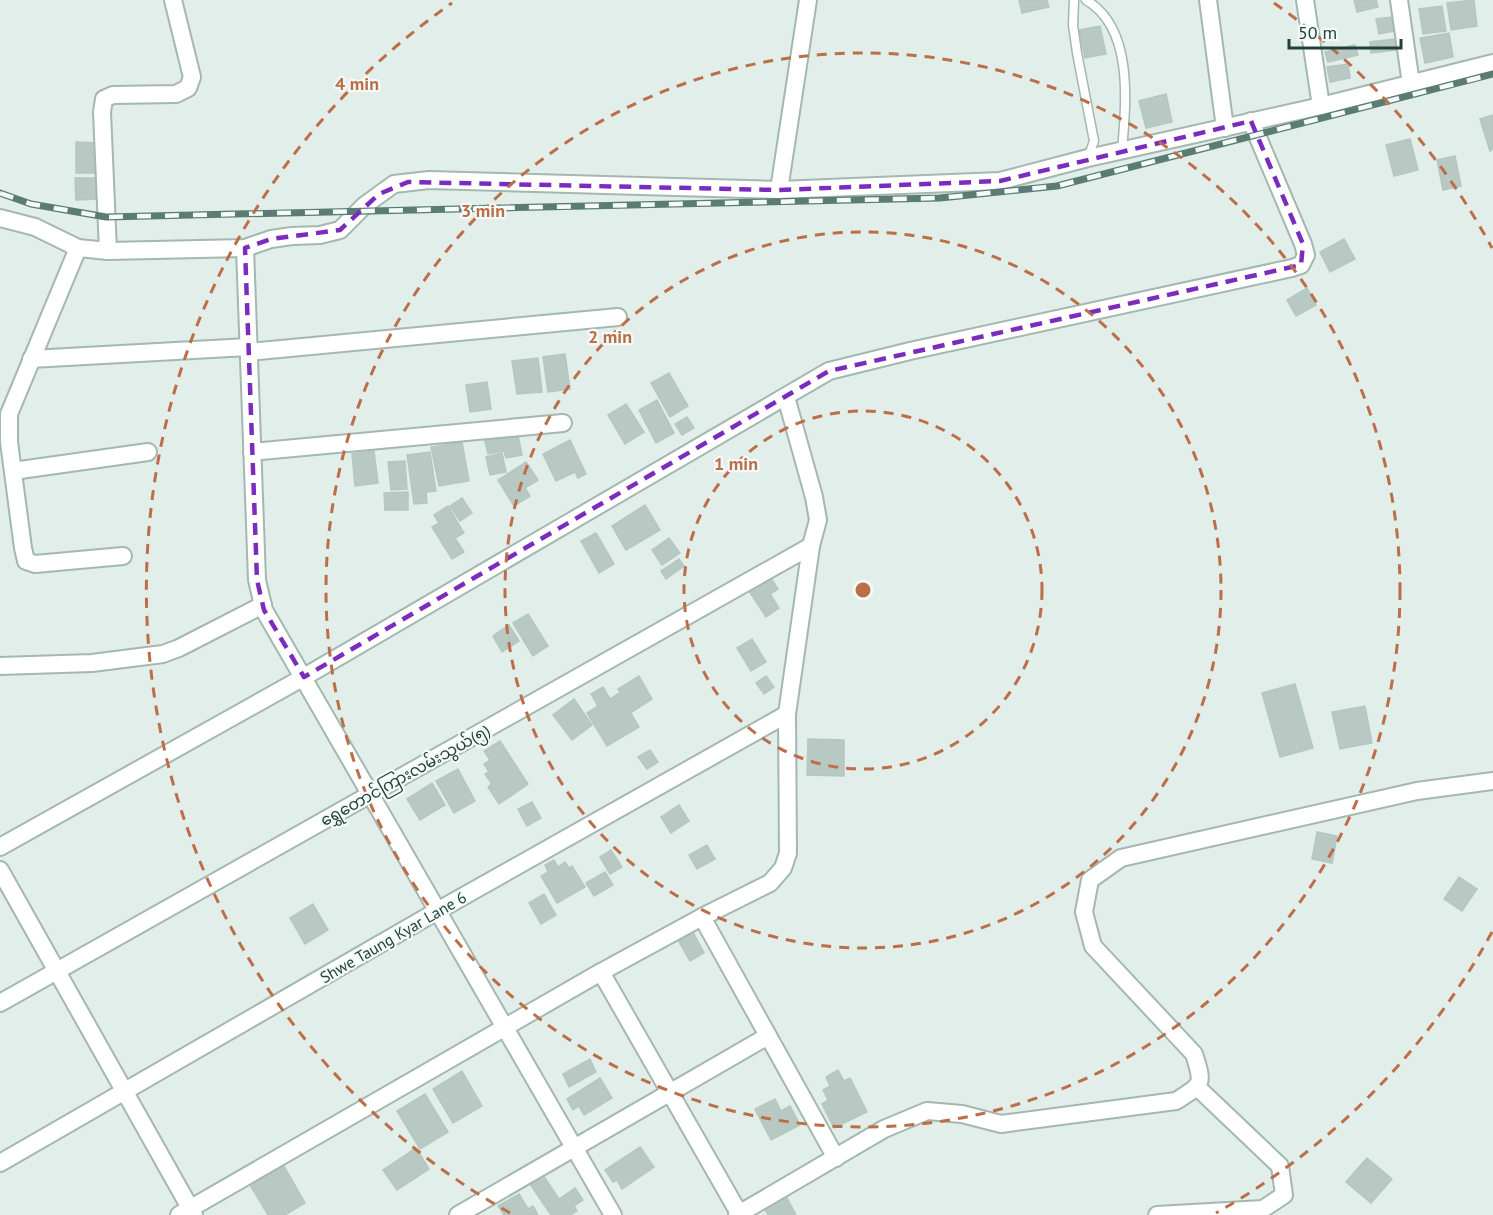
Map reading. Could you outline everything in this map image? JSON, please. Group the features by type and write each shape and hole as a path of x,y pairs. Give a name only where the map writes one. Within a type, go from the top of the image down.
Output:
{"street":[{"path":"108,251 102,112 104,99 113,95 176,94 188,88 192,77 173,0"},
{"path":"779,190 807,0"},
{"path":"1209,0 1225,128"},
{"path":"1305,0 1321,106"},
{"path":"1400,0 1411,84"},
{"path":"0,218 35,227 78,248 108,251 244,248 271,239 321,235 340,230 365,205 394,184 429,180 779,190 1000,181 1088,158 1321,106 1493,63"},
{"path":"0,847 304,677 829,371 1301,265 1306,255 1303,244 1251,121"},
{"path":"78,248 9,414 9,442 26,561 35,564 123,556"},
{"path":"244,248 257,580 263,605 613,1215"},
{"path":"31,359 248,349 618,316"},
{"path":"0,870 124,1091 188,1213 602,972 770,883 783,868 788,853 787,714 811,546 818,520 814,496 786,397"},
{"path":"252,452 563,423"},
{"path":"13,471 148,452"},
{"name":"ရွှေတောင်ကြားလမ်းသွယ်(၅)","path":"0,1003 811,546"},
{"path":"0,666 36,663 92,663 163,654 263,605"},
{"name":"Shwe Taung Kyar Lane 6","path":"0,1163 439,910 787,714"},
{"path":"602,972 739,1215 884,1130 927,1111 962,1114 1001,1124 1176,1101 1198,1088 1202,1076 1194,1054 1092,946 1084,912 1090,880 1121,858 1417,791 1493,781"},
{"path":"702,917 836,1158"},
{"path":"458,1215 768,1036"},
{"path":"1157,1215 1263,1209 1284,1195 1280,1166 1198,1088"}],"lane":[{"path":"1074,0 1073,25 1094,141 1088,158"},
{"path":"1086,0 1097,6 1108,19 1118,41 1126,109 1122,152"}],"highlighted area":[{"path":"1251,121 1303,244 1301,265 829,371 304,677 264,610 257,580 245,248 271,239 340,230 379,194 408,182 779,190 1000,181"}],"building":[{"path":"1019,0 1047,0 1049,7 1022,13"},
{"path":"1354,0 1376,0 1378,7 1357,12"},
{"path":"1474,0 1477,26 1451,30 1447,3"},
{"path":"1442,6 1446,31 1423,34 1419,9"},
{"path":"1392,17 1395,31 1379,34 1376,19"},
{"path":"1100,26 1106,54 1085,58 1079,30"},
{"path":"1449,33 1453,57 1425,63 1420,38"},
{"path":"1394,39 1396,50 1371,53 1370,42"},
{"path":"1355,45 1358,55 1328,62 1325,52"},
{"path":"1348,64 1350,78 1330,82 1327,67"},
{"path":"1166,94 1172,122 1146,128 1139,101"},
{"path":"1493,115 1493,149 1490,151 1480,119"},
{"path":"1410,139 1418,170 1394,176 1386,145"},
{"path":"76,142 98,143 98,173 76,173"},
{"path":"1455,156 1461,186 1443,190 1437,160"},
{"path":"75,178 100,178 100,199 76,200"},
{"path":"1344,239 1355,259 1330,272 1320,252"},
{"path":"1307,288 1316,305 1296,316 1287,300"},
{"path":"565,354 570,389 548,392 543,357"},
{"path":"538,358 542,392 517,394 512,361"},
{"path":"669,373 688,406 670,417 651,383"},
{"path":"487,382 491,409 470,412 466,385"},
{"path":"657,400 674,433 656,443 639,410"},
{"path":"626,404 644,432 625,444 608,415"},
{"path":"687,417 694,428 682,435 675,424"},
{"path":"517,430 522,455 506,458 504,451 488,454 484,437"},
{"path":"570,440 586,474 578,478 575,472 556,481 543,454"},
{"path":"462,442 469,481 439,486 431,447"},
{"path":"374,451 378,483 355,486 352,454"},
{"path":"430,452 436,491 426,492 427,503 414,504 407,455"},
{"path":"502,453 506,472 490,475 486,457"},
{"path":"405,461 407,489 391,490 388,462"},
{"path":"526,462 538,480 525,488 530,496 514,506 498,480"},
{"path":"408,492 408,510 385,510 384,493"},
{"path":"462,498 472,513 460,521 450,506"},
{"path":"645,505 660,530 626,550 612,526"},
{"path":"448,506 464,533 455,538 464,552 452,559 432,527 439,523 434,515"},
{"path":"596,533 614,564 599,573 581,541"},
{"path":"669,538 680,553 662,565 652,550"},
{"path":"679,559 684,566 666,579 661,571"},
{"path":"769,575 778,589 770,594 779,608 766,617 747,588"},
{"path":"528,614 548,646 533,656 513,623"},
{"path":"509,625 519,641 502,652 493,636"},
{"path":"752,639 766,662 751,671 737,648"},
{"path":"639,676 652,699 632,712 618,689"},
{"path":"766,676 774,687 764,694 756,683"},
{"path":"1295,684 1313,748 1280,757 1262,693"},
{"path":"603,687 610,699 619,693 639,727 607,746 587,713 598,706 591,694"},
{"path":"574,699 592,725 572,740 553,715"},
{"path":"1365,706 1372,743 1340,749 1332,712"},
{"path":"808,739 844,740 844,776 807,775"},
{"path":"500,741 528,784 499,804 488,787 492,784 485,774 489,772 484,764 490,760 484,751"},
{"path":"650,750 658,762 647,769 638,757"},
{"path":"458,769 475,801 454,813 436,781"},
{"path":"432,783 445,805 420,820 407,799"},
{"path":"532,802 541,818 527,826 518,809"},
{"path":"679,805 689,821 671,833 661,817"},
{"path":"1317,832 1337,836 1332,863 1312,859"},
{"path":"707,845 715,859 697,869 689,855"},
{"path":"611,850 622,867 610,874 600,857"},
{"path":"554,860 558,867 565,862 569,868 572,866 585,887 557,903 541,876 548,872 545,865"},
{"path":"605,872 613,885 594,896 586,883"},
{"path":"1459,877 1477,889 1462,911 1444,899"},
{"path":"544,894 556,915 541,924 529,903"},
{"path":"313,904 328,930 305,944 290,918"},
{"path":"693,932 704,953 690,961 678,940"},
{"path":"590,1059 596,1072 569,1087 563,1074"},
{"path":"838,1070 844,1081 850,1078 867,1112 834,1128 822,1104 828,1100 823,1090 830,1086 826,1077"},
{"path":"462,1071 482,1106 453,1123 433,1089"},
{"path":"600,1078 612,1098 584,1115 579,1106 573,1110 567,1099"},
{"path":"425,1094 448,1132 420,1149 397,1111"},
{"path":"775,1099 781,1111 790,1106 800,1125 771,1140 755,1109"},
{"path":"640,1147 654,1167 622,1189 617,1180 613,1182 605,1170"},
{"path":"416,1148 429,1169 397,1190 383,1170"},
{"path":"1367,1158 1392,1179 1371,1203 1346,1182"},
{"path":"284,1166 305,1203 285,1215 268,1215 250,1185"},
{"path":"543,1175 559,1199 575,1188 583,1200 574,1206 577,1211 570,1215 551,1215 530,1184"},
{"path":"519,1194 528,1209 533,1206 538,1215 504,1215 498,1206"},
{"path":"785,1194 796,1215 768,1215 763,1206"}],"railway":[{"path":"0,193 31,204 106,217 940,198 1057,186 1493,74"}]}
